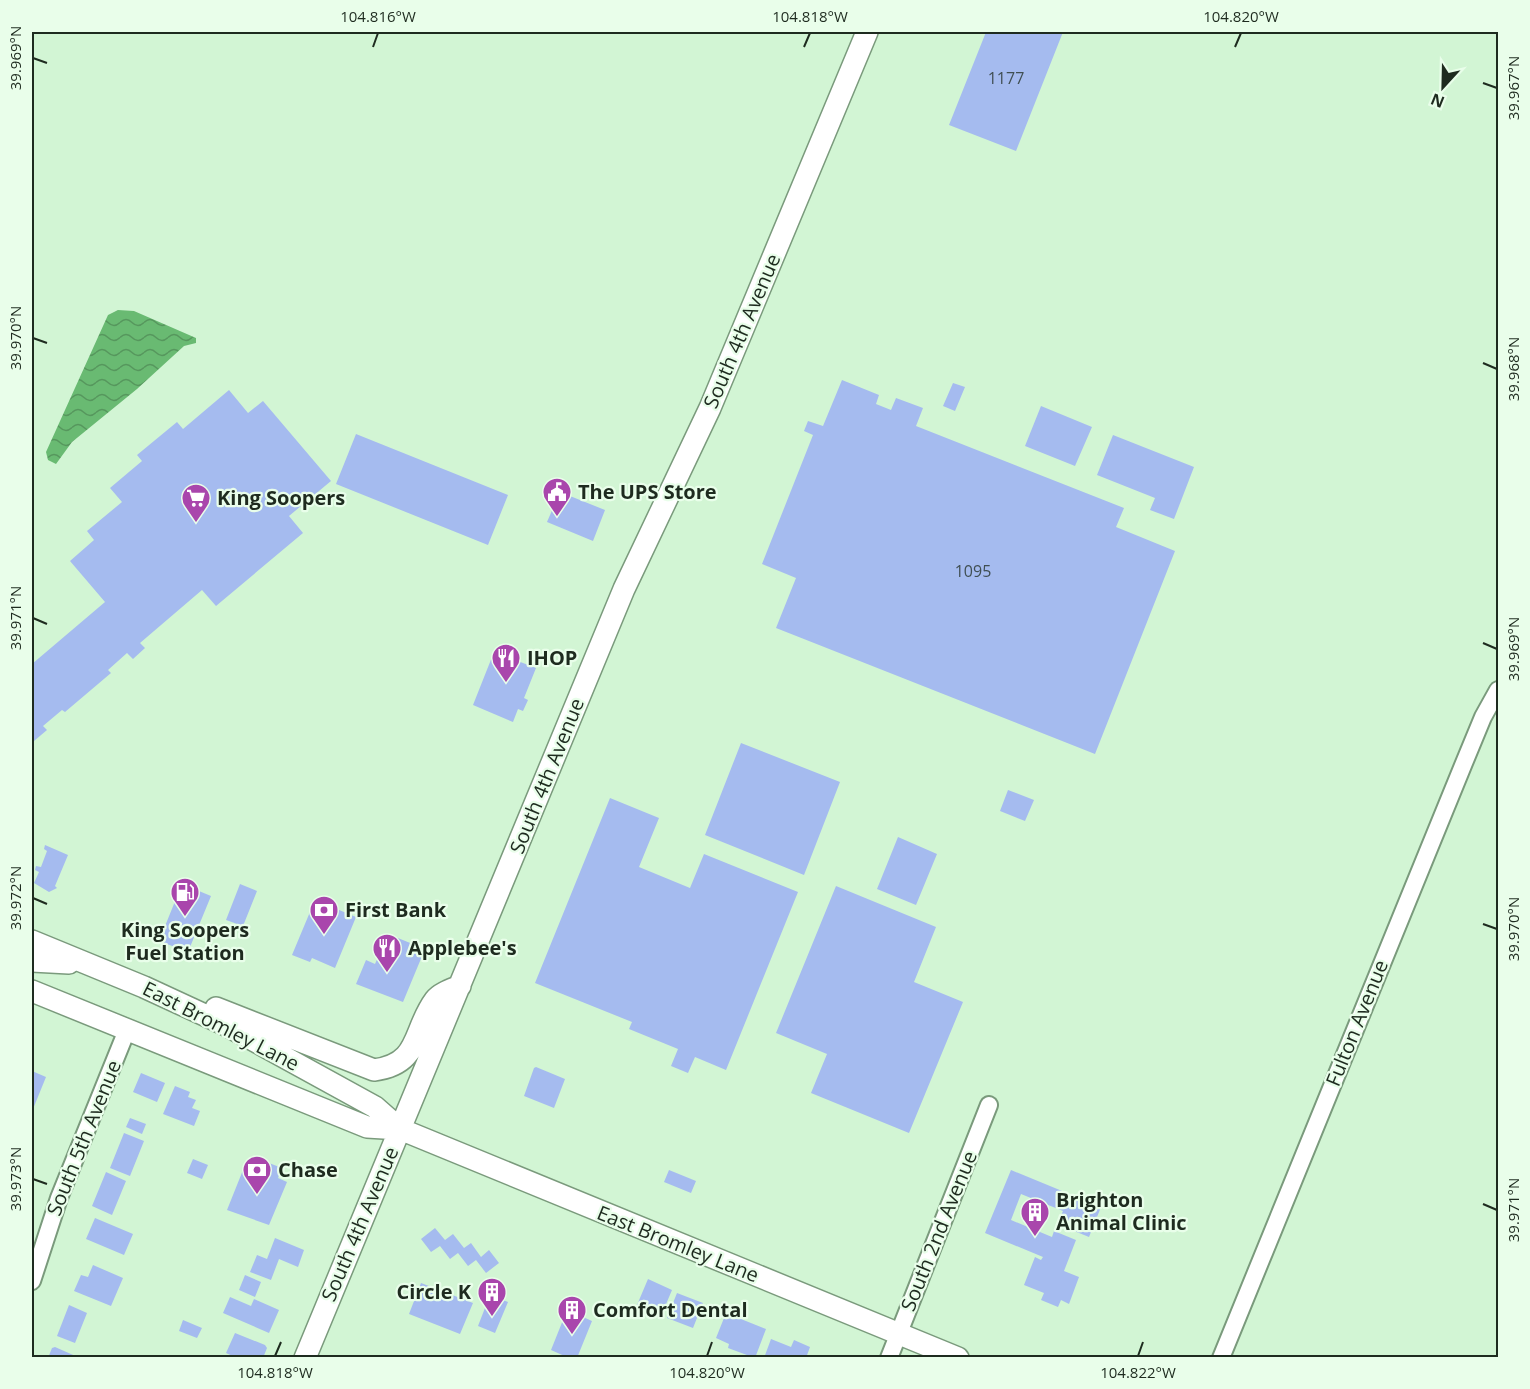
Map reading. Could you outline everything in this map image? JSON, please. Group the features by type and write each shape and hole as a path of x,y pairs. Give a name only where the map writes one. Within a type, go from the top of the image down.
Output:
{"main road":[{"name":"South 4th Avenue","path":"304,1358 624,589 710,408 867,32"},
{"name":"East Bromley Lane","path":"32,941 193,1008 375,1107 400,1129"},
{"path":"32,960 88,964"},
{"path":"193,1008 220,1008 374,1070 390,1068 405,1059 436,998 460,986"},
{"name":"East Bromley Lane","path":"32,992 367,1127 400,1129 958,1358"}],"street":[{"name":"Fulton Avenue","path":"1221,1358 1464,763 1498,690"},
{"name":"South 5th Avenue","path":"32,1281 59,1198 127,1030"},
{"name":"South 2nd Avenue","path":"890,1358 989,1105"}],"water":[{"path":"118,310 134,311 196,338 196,343 184,346 137,389 72,442 56,464 48,460 46,452 108,315"}],"building":[{"path":"986,32 1063,32 1016,151 949,125"},
{"path":"842,380 879,395 876,404 891,410 896,398 923,408 916,426 1124,508 1116,527 1175,551 1095,754 776,628 796,578 762,564 813,435 804,431 808,421 823,426"},
{"path":"953,383 965,387 955,411 943,406"},
{"name":"King Soopers","path":"229,390 248,413 263,401 331,481 289,516 303,533 216,606 202,590 140,643 145,648 133,659 127,653 108,670 111,673 65,712 62,710 43,726 47,730 34,741 32,738 32,664 105,602 70,561 94,540 87,531 122,502 110,488 142,461 137,455 177,422 183,429"},
{"path":"1041,406 1092,427 1075,466 1025,446"},
{"path":"356,434 508,495 488,545 336,484"},
{"path":"1113,435 1194,467 1174,519 1150,510 1155,498 1097,475"},
{"path":"560,492 605,510 593,541 547,522"},
{"name":"IHOP","path":"494,652 536,668 524,698 528,700 523,711 518,709 513,722 473,705"},
{"path":"741,743 840,782 804,875 705,835"},
{"path":"1008,790 1034,800 1025,821 1000,811"},
{"path":"610,798 659,818 639,867 690,888 704,854 798,892 726,1070 695,1057 688,1073 671,1066 678,1049 629,1029 632,1022 535,983"},
{"path":"898,837 937,854 916,905 877,889"},
{"path":"45,845 68,855 55,886 57,888 49,892 34,883 39,872 35,870 36,866 41,867 47,851 44,849"},
{"name":"King Soopers Fuel Station","path":"182,884 211,896 188,952 159,941"},
{"path":"240,884 257,891 243,926 226,920"},
{"path":"836,886 936,927 914,982 963,1002 909,1133 811,1093 827,1054 776,1033"},
{"name":"First Bank","path":"315,900 356,917 335,968 312,958 310,962 292,955"},
{"name":"Applebee's","path":"388,934 425,949 403,1002 356,984 366,960 375,964"},
{"path":"536,1067 565,1079 554,1108 524,1096"},
{"path":"32,1071 46,1077 33,1109 32,1108"},
{"path":"141,1073 165,1083 157,1102 133,1092"},
{"path":"175,1086 190,1092 188,1097 196,1100 192,1108 200,1111 194,1126 163,1114"},
{"path":"130,1118 146,1124 142,1134 126,1127"},
{"path":"124,1133 144,1141 130,1176 110,1168"},
{"name":"Chase","path":"256,1158 282,1168 278,1178 287,1182 269,1225 227,1210 245,1165 252,1168"},
{"path":"193,1159 208,1165 202,1179 187,1173"},
{"path":"669,1170 696,1181 691,1193 664,1182"},
{"name":"Brighton Animal Clinic","path":"1011,1170 1101,1207 1089,1237 1057,1224 1063,1211 1021,1194 1011,1220 1052,1237 1054,1231 1076,1240 1064,1271 1079,1277 1069,1304 1061,1300 1058,1307 1041,1300 1044,1293 1024,1285 1035,1257 1041,1260 1043,1257 985,1233"},
{"path":"106,1172 126,1181 112,1215 92,1206"},
{"path":"95,1218 133,1234 124,1255 86,1239"},
{"name":"Circle K","path":"435,1228 445,1240 453,1234 464,1248 471,1243 481,1257 489,1250 499,1263 486,1273 476,1260 468,1266 458,1253 450,1259 440,1246 431,1252 421,1239"},
{"path":"275,1238 304,1250 298,1267 279,1259 271,1280 250,1272 257,1255 267,1259"},
{"path":"93,1265 123,1278 111,1306 74,1291 81,1275 88,1277"},
{"path":"245,1275 261,1282 255,1297 239,1290"},
{"path":"648,1279 672,1290 661,1316 637,1305"},
{"name":"Circle K","path":"421,1283 473,1303 460,1334 409,1314"},
{"path":"677,1293 703,1303 693,1328 667,1318"},
{"name":"Circle K","path":"490,1295 508,1302 495,1333 478,1326"},
{"path":"230,1297 251,1306 254,1299 279,1310 269,1333 223,1313"},
{"path":"69,1305 87,1313 75,1343 57,1336"},
{"name":"Comfort Dental","path":"567,1310 592,1321 577,1358 569,1358 551,1350"},
{"path":"726,1313 766,1329 755,1358 728,1348 729,1344 716,1338"},
{"path":"183,1320 202,1328 197,1338 179,1331"},
{"path":"235,1333 265,1345 267,1348 263,1358 237,1358 226,1353"},
{"path":"771,1339 791,1347 794,1340 810,1347 806,1358 764,1358"},
{"path":"55,1347 80,1358 48,1358 52,1348"}],"place":[{"name":"The UPS Store","path":"557,518"},
{"name":"King Soopers","path":"196,524"},
{"name":"IHOP","path":"506,684"},
{"name":"King Soopers Fuel Station","path":"185,918"},
{"name":"First Bank","path":"324,936"},
{"name":"Applebee's","path":"387,974"},
{"name":"Chase","path":"257,1196"},
{"name":"Brighton Animal Clinic","path":"1035,1238"},
{"name":"Circle K","path":"492,1318"},
{"name":"Comfort Dental","path":"572,1336"}]}
